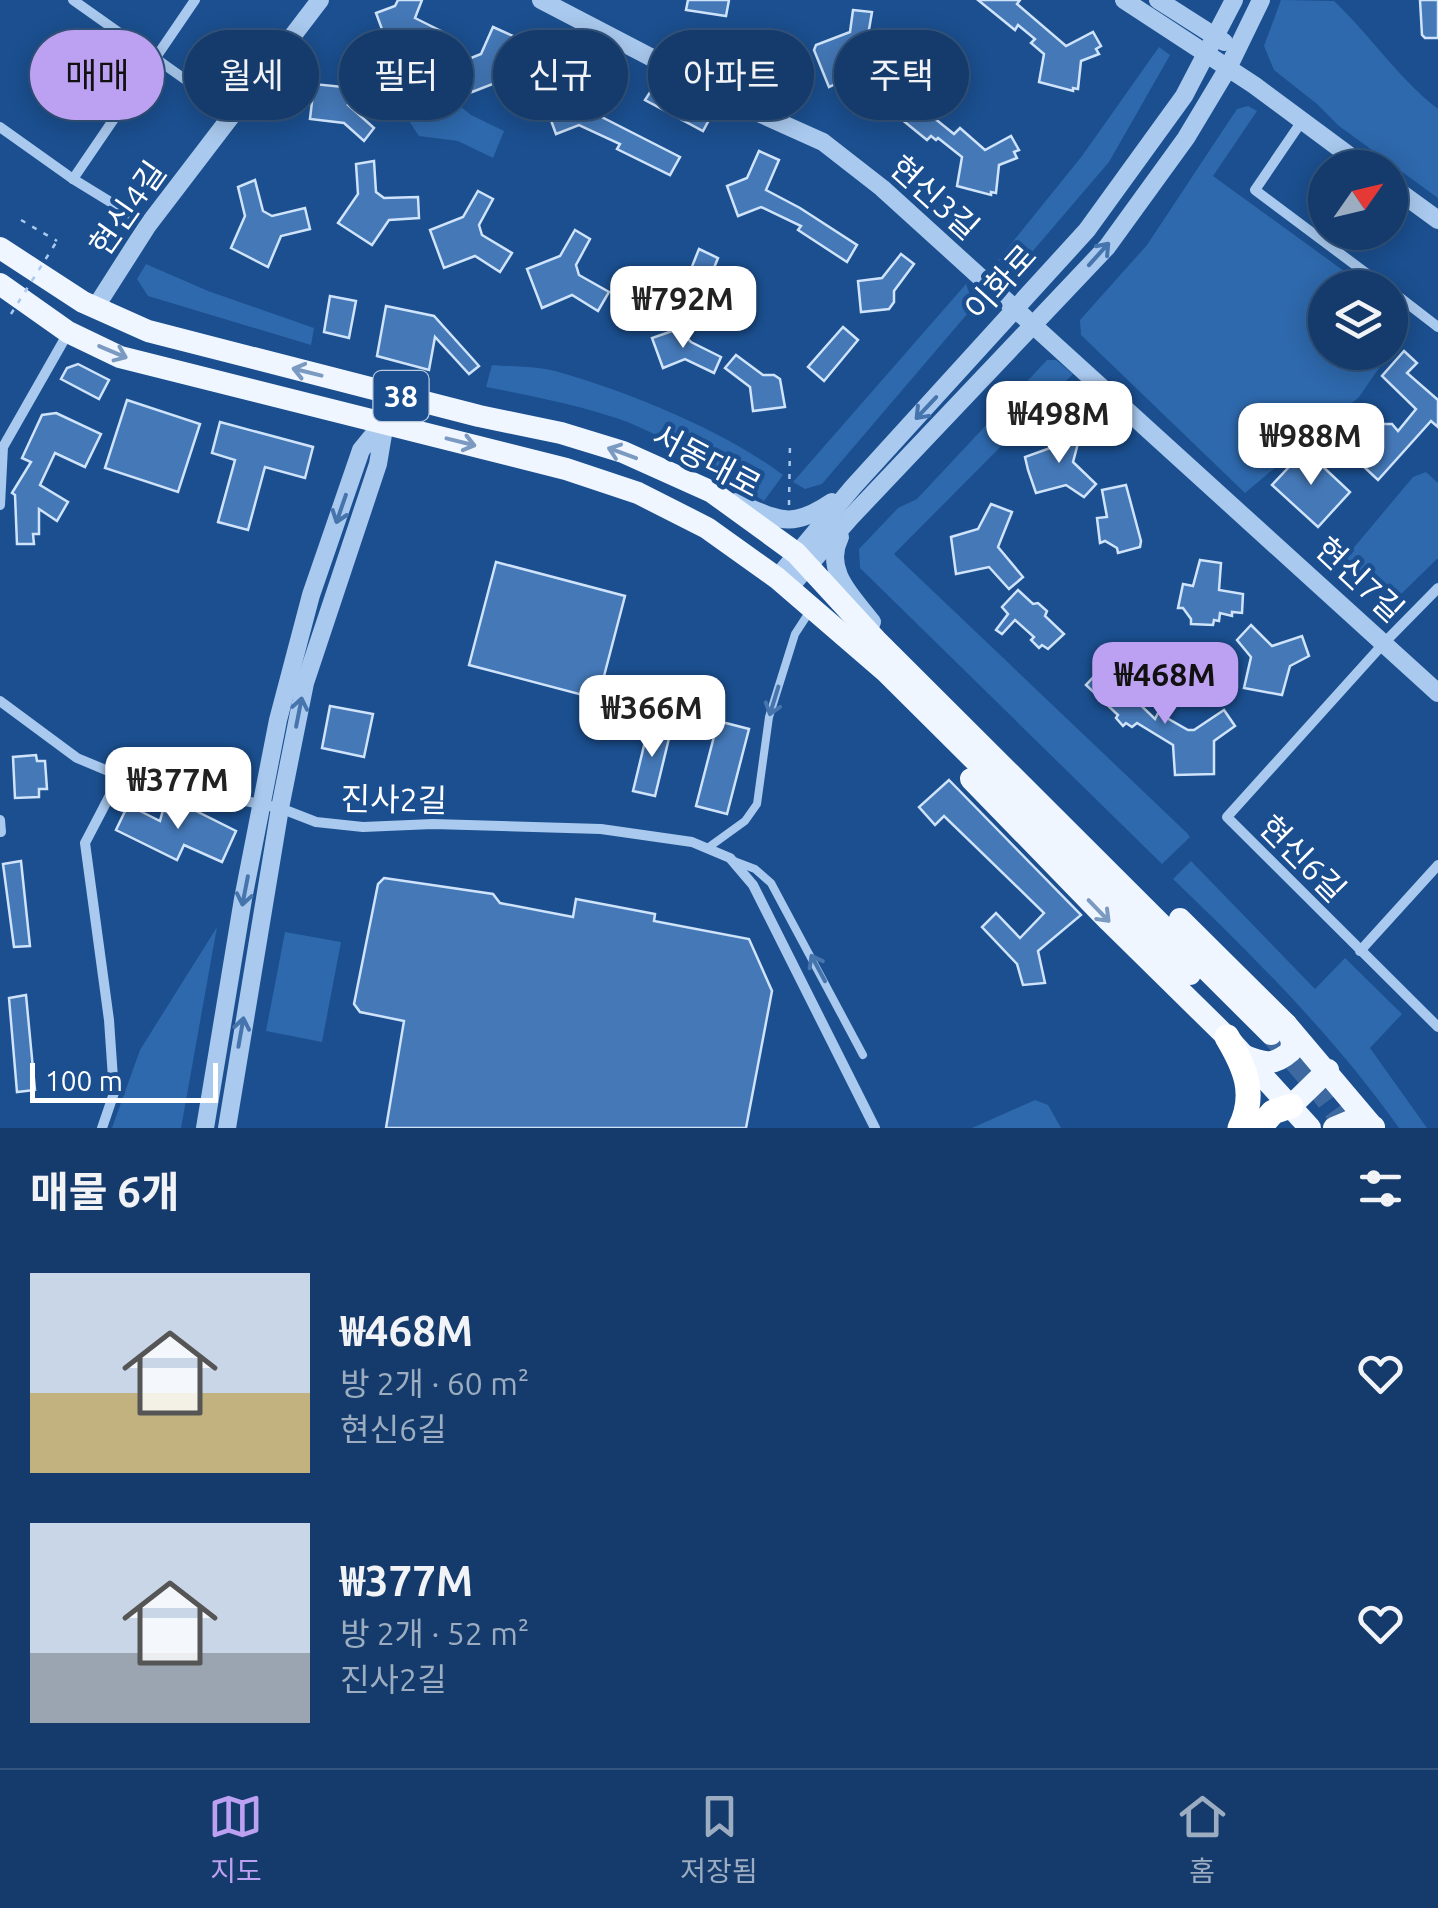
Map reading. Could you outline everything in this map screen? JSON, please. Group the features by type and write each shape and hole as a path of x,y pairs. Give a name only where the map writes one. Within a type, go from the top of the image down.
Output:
{"highway":[{"path":"1240,1128 1247,1095 1246,1068 1258,1039"},
{"path":"1259,1128 1273,1112 1287,1117"}],"main road":[{"name":"서동대로","path":"0,248 95,308 148,330 562,433 623,452 712,492 807,564 1258,1039"},
{"name":"서동대로","path":"0,284 68,332 120,357 566,469 638,492 707,528 782,584 886,672 1258,1039"},
{"path":"807,564 873,623 1258,1039 1287,1117 1310,1128"},
{"path":"782,584 1109,922 1258,1039 1328,1070 1374,1127"},
{"path":"1287,1117 1328,1070"},
{"path":"1334,1128 1353,1120 1374,1127"}],"street":[{"path":"72,0 87,4 120,30"},
{"path":"164,45 195,0"},
{"name":"현신4길","path":"297,30 320,0"},
{"name":"현신3길","path":"541,0 754,111 823,142 882,188 1016,310"},
{"path":"1124,0 1228,68 1341,150"},
{"path":"1158,0 1237,50"},
{"name":"이화로","path":"807,564 853,487 1096,217 1184,96 1234,0"},
{"name":"이화로","path":"807,564 1107,247 1186,138 1228,68 1261,0"},
{"path":"73,179 113,120"},
{"name":"현신4길","path":"95,308 148,225 229,120"},
{"path":"1302,121 1255,190 1362,270"},
{"path":"0,127 73,179 148,225"},
{"path":"1408,198 1438,220"},
{"path":"1408,304 1438,327"},
{"name":"현신7길","path":"1016,310 1438,693"},
{"path":"0,504 3,447 68,332"},
{"path":"226,1128 272,806 278,720 310,595 362,450 383,422 390,393"},
{"path":"712,492 789,521 810,516 853,487"},
{"path":"850,518 833,555 835,570 873,623"},
{"path":"782,584 807,564"},
{"name":"현신6길","path":"1438,588 1226,817 1438,1027"},
{"name":"진사2길","path":"0,701 77,758 120,776 142,783 215,792 316,822 363,827 433,824 600,828 709,847 734,861"},
{"path":"102,1128 114,1093 109,1020 85,843 120,776"},
{"path":"205,1128 243,899 272,806"},
{"path":"0,820 1,832"},
{"path":"734,861 760,897 875,1128"},
{"path":"1360,950 1438,864"}],"lane":[{"path":"709,847 746,821 757,804 769,717 796,634 810,611"},
{"path":"734,861 755,869 771,882 863,1055"}],"path":[{"path":"11,314 57,242 21,220"},
{"path":"789,521 790,442"}],"shaded area":[{"path":"1281,0 1334,1 1438,109 1438,198 1408,176 1408,150 1372,150 1274,70 1264,46"},
{"path":"1159,47 1170,55 1109,162 1020,266 1008,266 998,260 1082,156"},
{"path":"1248,106 1257,111 1213,176 1308,245 1308,250 1315,250 1343,270 1308,270 1308,370 1378,370 1359,397 1245,493 1081,335 1080,320 1147,245 1237,109"},
{"path":"473,116 504,131 493,158 458,141 419,136 409,121 473,120"},
{"path":"146,264 208,291 314,328 311,345 148,296 137,279"},
{"path":"966,284 974,306 822,484 805,489 793,482"},
{"path":"1047,360 1056,360 1073,374 894,554 1187,833 1190,837 1162,864 860,568 859,549 898,508 917,499"},
{"path":"492,365 547,369 612,389 704,428 783,475 764,501 677,446 622,420 486,387"},
{"path":"1426,472 1438,483 1438,558 1397,598 1386,601 1346,557 1413,477"},
{"path":"1191,861 1315,989 1345,958 1402,1014 1370,1048 1427,1128 1399,1128 1320,1029 1173,879"},
{"path":"217,927 181,1128 112,1128 140,1050"},
{"path":"285,932 341,942 322,1042 266,1031"},
{"path":"1035,1100 1048,1105 1061,1128 972,1128"}],"building":[{"path":"398,0 422,0 415,18 439,30 382,30 376,13 395,6"},
{"path":"688,0 729,0 726,16 686,10"},
{"path":"978,0 1020,0 1017,4 1066,46 1093,32 1101,46 1096,49 1099,54 1081,61 1078,89 1039,82 1044,54 1031,43 1035,39 1018,25 1015,30"},
{"path":"1420,0 1438,0 1438,38 1422,35"},
{"path":"853,10 872,12 869,30 850,30"},
{"path":"493,27 500,30 493,30 493,84 473,92 473,57 481,54"},
{"path":"834,38 834,85 829,87 814,50 816,45"},
{"path":"319,85 339,87 339,120 365,120 374,128 364,141 344,123 318,120"},
{"path":"551,120 608,120 680,157 670,175 617,149 620,144 579,125 556,134"},
{"path":"682,120 709,120 703,131"},
{"path":"902,120 936,120 954,134 960,128 985,150 1011,136 1019,150 1014,152 1017,158 999,165 996,193 991,195 957,186 962,157 938,138 931,136 927,140"},
{"path":"759,151 779,160 766,190 857,245 847,262 798,230 801,226 761,207 738,216 727,186 747,178"},
{"path":"374,161 376,192 384,198 418,197 419,218 389,220 372,245 338,223 358,194 356,164"},
{"path":"255,180 263,211 272,216 305,208 310,229 281,236 268,267 231,248 245,216 238,187"},
{"path":"478,191 493,199 479,225 482,235 512,253 500,272 475,256 444,268 430,230 463,217"},
{"path":"575,230 590,239 576,265 579,275 609,292 598,311 572,295 542,308 527,269 560,256"},
{"path":"699,249 718,258 698,307 679,299"},
{"path":"901,254 914,264 894,291 894,302 889,309 861,312 858,281 882,278"},
{"path":"330,296 356,301 349,338 324,332"},
{"path":"386,306 434,316 479,366 469,374 435,337 429,370 377,356"},
{"path":"843,327 858,340 824,381 808,367"},
{"path":"678,329 691,342 721,357 714,373 685,359 663,368 652,338"},
{"path":"736,355 763,375 780,379 785,407 753,411 750,387 725,368"},
{"path":"1408,355 1417,363 1407,373 1438,400 1438,427 1431,421 1378,480 1331,436 1343,420 1367,442 1383,424 1392,424 1398,431 1416,409 1382,376 1387,370 1408,370"},
{"path":"78,364 109,380 99,399 61,379 67,368"},
{"path":"127,400 200,424 178,492 105,468"},
{"path":"56,413 101,434 85,467 55,453 40,485 68,502 57,521 39,509 39,534 33,534 34,544 17,544 12,493 31,462 22,458 42,415"},
{"path":"220,422 313,447 305,478 265,467 248,530 218,522 235,460 212,453"},
{"path":"1061,428 1081,432 1073,462 1096,484 1084,497 1066,485 1036,493 1028,470 1025,457 1053,447"},
{"path":"1305,450 1350,492 1318,527 1272,485"},
{"path":"1126,485 1141,541 1140,547 1118,553 1105,541 1100,543 1097,518 1107,517 1102,490"},
{"path":"991,504 1012,512 998,547 1023,577 1009,589 989,567 956,574 951,537 978,529"},
{"path":"1200,560 1221,563 1219,590 1243,594 1242,613 1220,613 1219,621 1214,620 1213,625 1191,624 1183,608 1178,608 1183,584 1193,586"},
{"path":"496,562 625,596 598,699 469,665"},
{"path":"1018,590 1047,611 1045,616 1064,634 1048,649 1042,645 1039,648 1031,640 1034,637 1015,620 1002,634 996,630 1008,614 1002,607"},
{"path":"1251,625 1272,646 1302,636 1309,656 1290,666 1282,695 1244,688 1251,657 1237,640"},
{"path":"1102,668 1117,683 1122,681 1132,689 1129,694 1155,719 1158,713 1194,730 1224,710 1235,726 1214,741 1214,774 1175,775 1173,745 1137,723 1123,726 1116,718 1118,715 1086,685"},
{"path":"330,706 373,714 364,757 322,748"},
{"path":"718,721 749,729 727,814 696,806"},
{"path":"649,725 671,730 655,796 633,791"},
{"path":"36,755 37,761 45,761 47,789 39,789 39,797 15,798 13,757"},
{"path":"949,780 1081,915 1038,951 1045,983 1023,985 1017,964 982,927 996,913 1020,938 1044,913 944,816 935,825 919,807"},
{"path":"128,805 160,821 163,810 179,817 184,805 236,831 222,862 184,845 177,860 116,830"},
{"path":"21,861 30,946 14,947 3,864"},
{"path":"384,878 493,894 500,903 573,917 576,899 655,914 654,921 749,939 772,991 746,1128 386,1128 404,1021 360,1012 354,1004 378,884"},
{"path":"26,995 35,1090 17,1092 9,998"}],"tunnel":[{"path":"1271,1034 1347,1128"}]}
